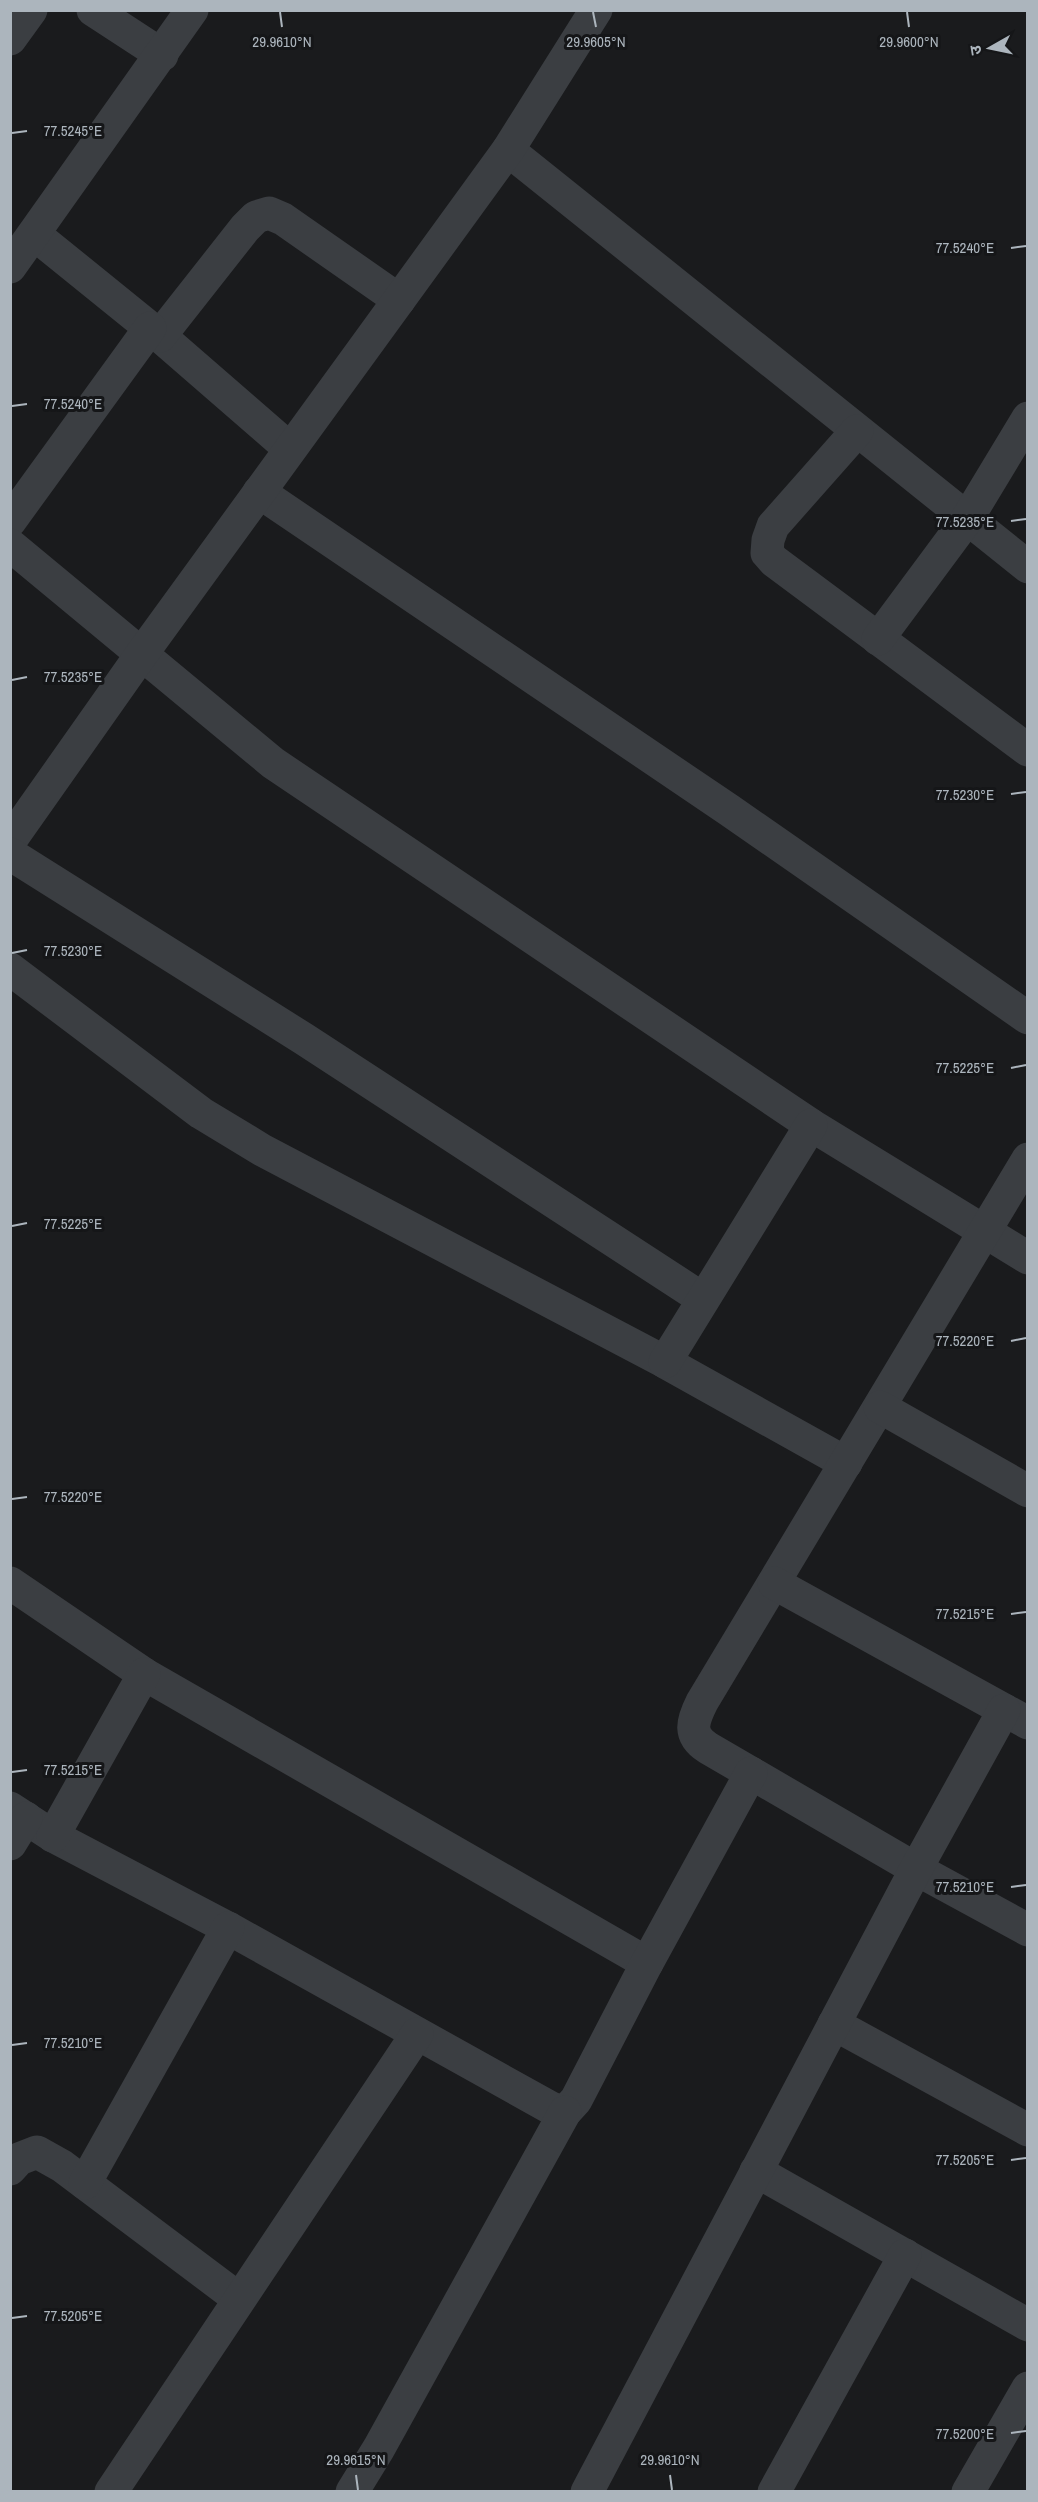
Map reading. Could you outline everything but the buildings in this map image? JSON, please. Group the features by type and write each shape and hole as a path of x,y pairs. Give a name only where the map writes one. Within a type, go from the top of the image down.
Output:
{"street":[{"path":"10,39 31,10"},
{"path":"93,10 162,55"},
{"path":"12,262 192,10"},
{"path":"10,841 258,492 508,150 596,10"},
{"path":"508,150 1028,567"},
{"path":"10,521 155,332 256,217 269,213 283,219 399,300"},
{"path":"34,234 155,332 290,449"},
{"path":"878,639 967,519 1028,418"},
{"path":"857,430 773,526 768,540 767,553 774,561 878,639 1025,743"},
{"path":"258,492 729,810 1028,1018"},
{"path":"10,544 273,763 811,1125 1028,1257"},
{"path":"10,854 304,1039 703,1299"},
{"path":"10,969 201,1113 262,1150 665,1362 846,1463"},
{"path":"665,1362 811,1125"},
{"path":"1028,1159 702,1702 693,1728 698,1741 751,1773 916,1869 1028,1930"},
{"path":"880,1407 1028,1491"},
{"path":"587,2492 916,1869 1016,1717 774,1582"},
{"path":"10,1583 144,1674 647,1963"},
{"path":"144,1674 25,1827 228,1928 551,2108 565,2112"},
{"path":"352,2492 379,2448 565,2112 576,2100 647,1963 751,1773"},
{"path":"85,2183 228,1928"},
{"path":"834,2024 1028,2130"},
{"path":"111,2492 417,2034"},
{"path":"10,2169 19,2159 37,2152 62,2166 239,2299"},
{"path":"756,2171 1028,2325"},
{"path":"774,2492 905,2255"},
{"path":"968,2492 1028,2388"}]}
